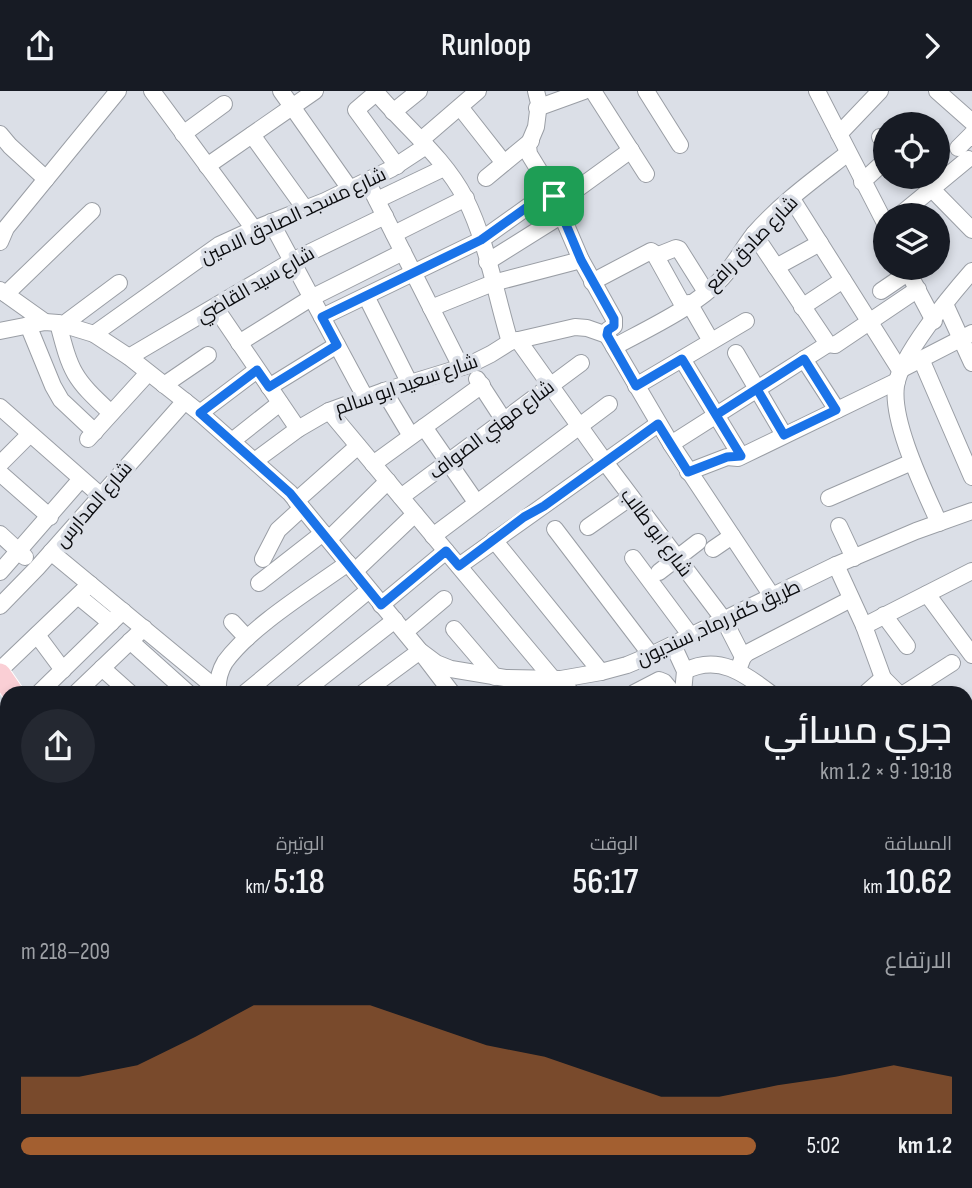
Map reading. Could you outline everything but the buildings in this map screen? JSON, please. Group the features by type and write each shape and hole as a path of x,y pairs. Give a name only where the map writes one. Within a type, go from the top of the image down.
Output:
{"street":[{"path":"0,242 6,228 118,91"},
{"path":"152,91 254,229"},
{"path":"281,91 350,189"},
{"path":"207,166 315,91"},
{"path":"393,112 419,91"},
{"name":"شارع مسجد الصادق الامين","path":"94,334 219,245 306,210 394,167 478,91"},
{"path":"536,91 536,127 528,146 529,154 557,202 581,260 614,319 614,326 608,330 610,341 688,472 772,596"},
{"path":"537,108 584,91"},
{"path":"593,91 646,174"},
{"path":"646,91 680,145"},
{"path":"817,91 874,203"},
{"path":"839,134 880,91"},
{"path":"937,91 972,122"},
{"path":"376,92 356,110 394,167 402,188"},
{"name":"شارع ابو طالب","path":"376,92 423,143 466,198 514,341 550,385 724,620 740,663"},
{"path":"183,134 224,104"},
{"path":"460,107 504,163"},
{"path":"950,168 963,153 972,134"},
{"path":"253,135 306,210"},
{"path":"486,178 531,141"},
{"path":"3,145 46,179"},
{"path":"487,263 557,202 631,150"},
{"name":"شارع صادق رافع","path":"610,341 687,305 706,292 723,278 754,234 848,153"},
{"path":"377,200 444,168"},
{"path":"862,182 873,172"},
{"path":"367,181 431,308 465,366 482,385 503,419"},
{"path":"915,203 932,189 972,230"},
{"path":"394,234 466,198"},
{"path":"792,199 869,321 899,376"},
{"path":"322,317 557,202"},
{"path":"92,211 3,292 56,323 75,377 111,414"},
{"name":"شارع سيد القاضي","path":"129,357 292,261 385,216"},
{"path":"271,222 365,397"},
{"path":"754,234 828,344"},
{"path":"776,267 820,243"},
{"path":"592,282 646,253 655,255 676,248 706,292"},
{"path":"239,342 312,298 403,252"},
{"path":"655,255 711,341"},
{"path":"431,308 493,283 581,260"},
{"path":"802,307 843,280"},
{"path":"881,291 895,280"},
{"path":"913,280 934,321"},
{"path":"939,523 912,462 897,404 899,376 916,343 945,304 970,280"},
{"path":"0,331 56,323 119,283"},
{"path":"671,445 828,344 835,345 918,289"},
{"path":"366,296 410,384"},
{"path":"945,304 967,336 972,363"},
{"path":"215,307 298,429"},
{"path":"636,386 746,321"},
{"name":"طريق كفر رماد, سنديون","path":"56,323 94,334 129,357 256,460 299,504 420,651 436,663 451,669 534,686 627,665 836,565 972,511"},
{"path":"28,325 52,386 91,436 148,373"},
{"name":"شارع سعيد ابو سالم","path":"256,460 298,429 329,411 465,366 514,341 575,327 587,328 610,341"},
{"path":"688,472 727,457 741,456 836,410 899,376 921,359 967,336"},
{"path":"269,387 337,345"},
{"path":"736,353 784,435"},
{"path":"164,385 208,355"},
{"path":"682,359 741,456"},
{"path":"804,359 836,410"},
{"path":"921,359 972,477"},
{"name":"شارع مهني الصواف","path":"401,497 581,363"},
{"path":"200,413 257,370"},
{"path":"373,464 482,385"},
{"path":"384,391 418,432 448,461 476,502"},
{"name":"شارع المدارس","path":"0,606 185,401"},
{"path":"232,441 280,403"},
{"path":"433,536 609,404"},
{"path":"0,407 100,495"},
{"path":"329,411 433,536 564,686"},
{"path":"459,566 658,424"},
{"path":"0,464 29,435"},
{"path":"263,559 278,530 299,504 358,446"},
{"path":"829,498 912,462"},
{"path":"0,473 50,517"},
{"path":"0,572 81,479"},
{"path":"259,583 326,536 388,481"},
{"path":"588,527 631,497"},
{"path":"217,686 224,664 247,638 351,567 415,514"},
{"path":"839,526 854,558"},
{"path":"555,529 651,655"},
{"path":"0,534 37,568"},
{"path":"659,572 677,558 732,537"},
{"path":"494,540 601,672"},
{"path":"381,605 446,551"},
{"path":"51,552 211,686"},
{"path":"633,558 691,636"},
{"path":"836,565 864,626 883,678 891,686"},
{"path":"864,626 971,574"},
{"path":"0,672 90,584"},
{"path":"253,686 369,590"},
{"path":"927,594 972,655"},
{"path":"78,596 111,623"},
{"path":"312,686 444,599"},
{"path":"685,671 707,664 740,663 852,599"},
{"path":"46,686 123,611"},
{"path":"884,615 907,646"},
{"path":"232,622 247,638"},
{"path":"83,686 144,628"},
{"path":"454,629 495,677"},
{"path":"37,635 63,670"},
{"path":"130,641 180,686"},
{"path":"673,645 685,671 683,686"},
{"path":"372,686 420,651 448,686"},
{"path":"740,663 761,686"},
{"path":"930,686 952,663"},
{"path":"102,668 122,686"},
{"path":"874,686 883,678"},
{"path":"647,686 659,680 667,686"}],"route":[{"path":"554,196 551,190 481,240 322,317 337,345 269,387 257,370 200,413 290,493 381,605 446,551 459,566 524,517 544,506 658,424 688,472 727,457 741,456 716,415 804,359 836,410 784,435 757,389 716,415 682,359 636,386 607,335 608,330 614,326 614,319 581,260 554,196"}]}
